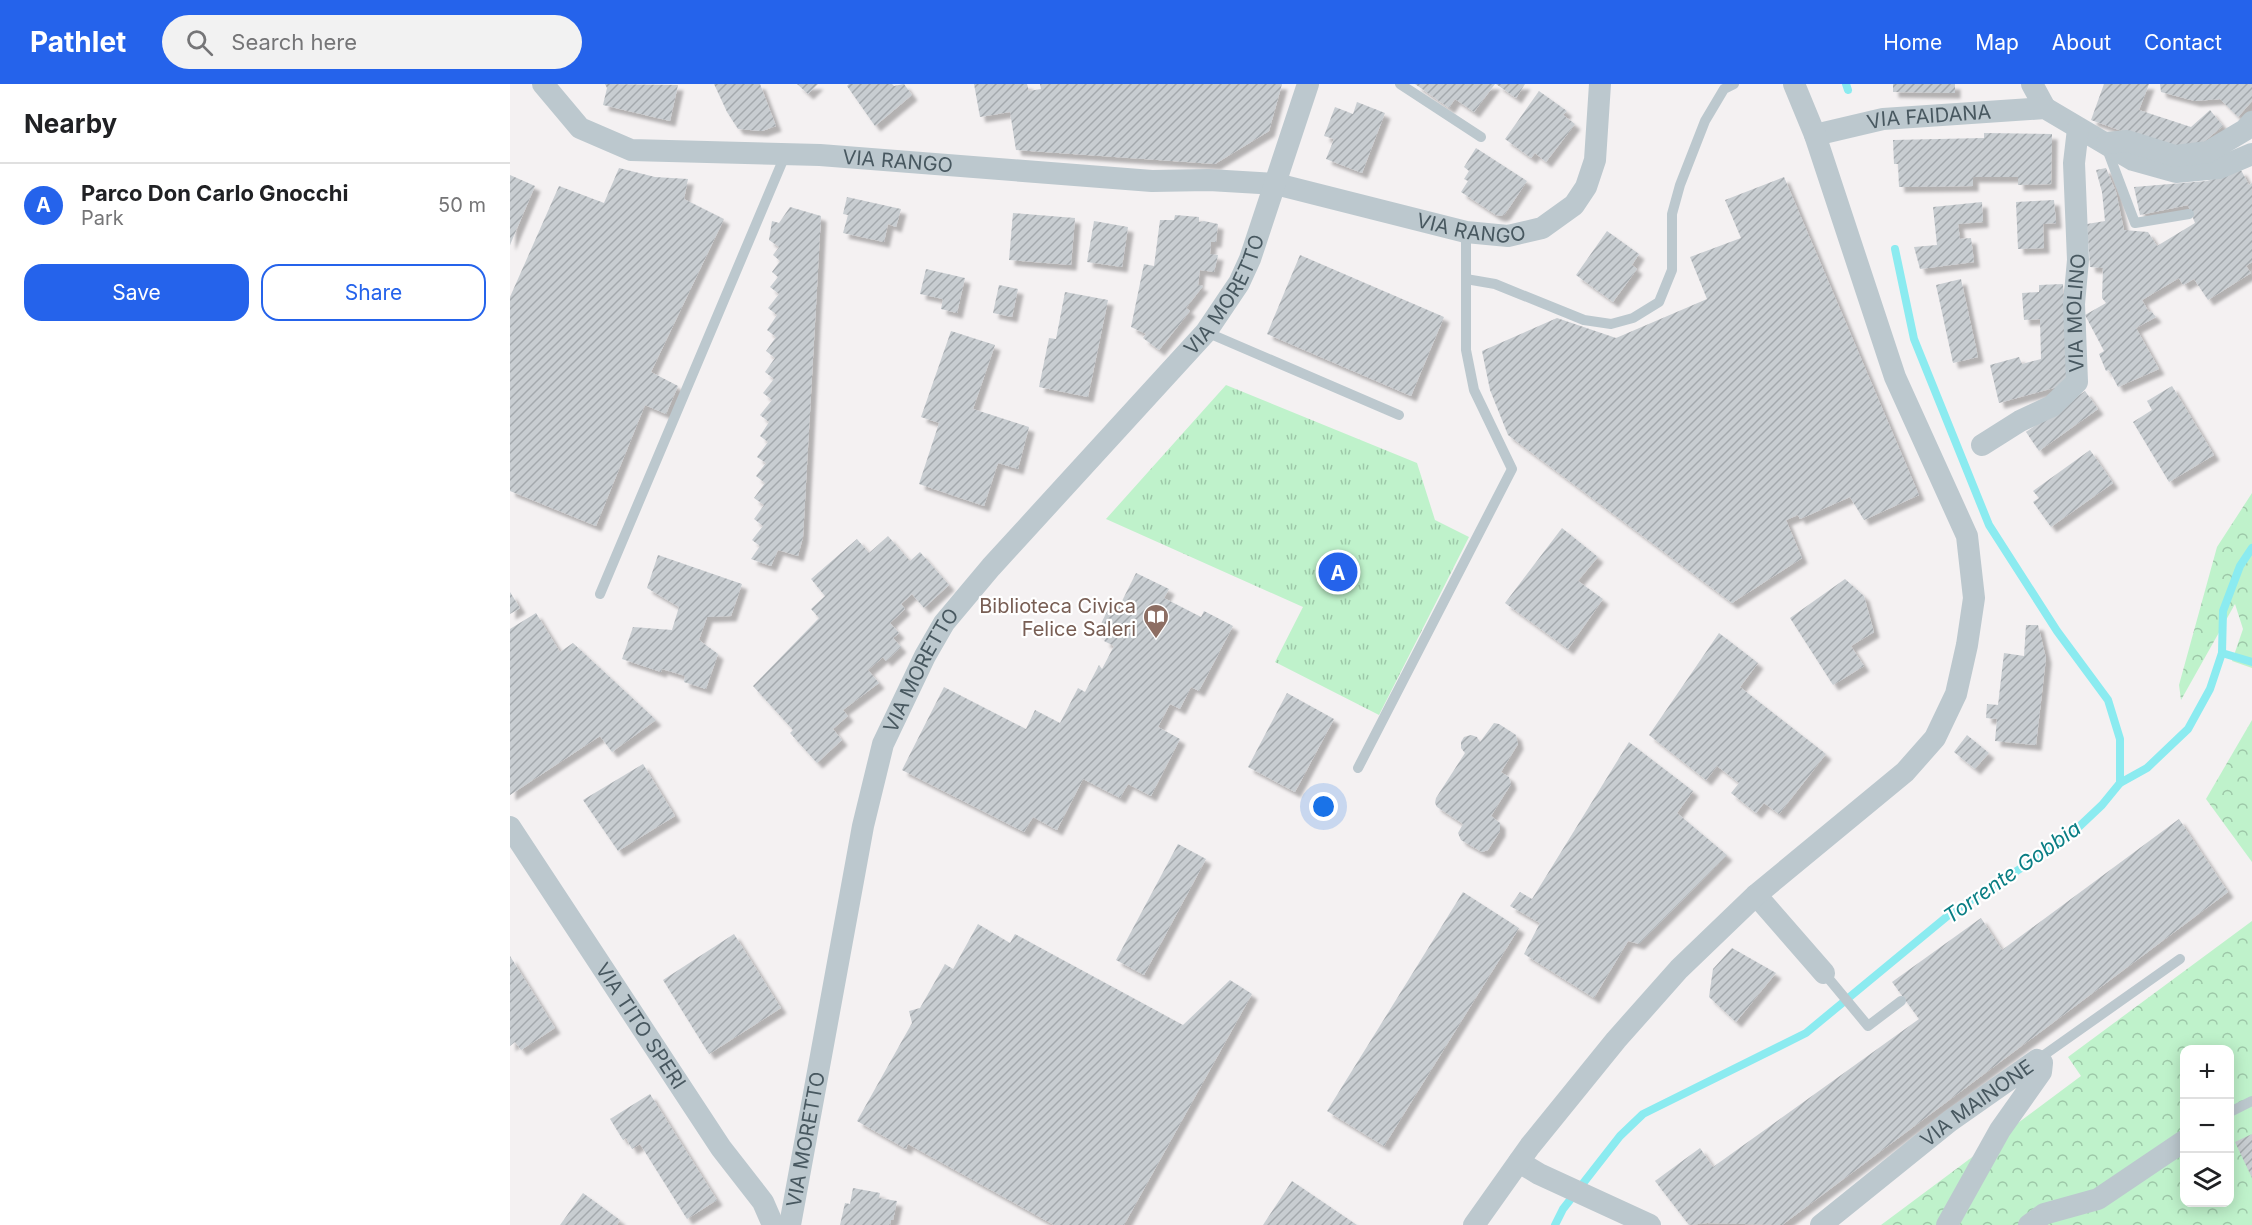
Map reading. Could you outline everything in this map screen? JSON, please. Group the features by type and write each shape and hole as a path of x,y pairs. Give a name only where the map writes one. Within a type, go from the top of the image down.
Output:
{"street":[{"name":"VIA RANGO","path":"543,84 580,128 631,150 786,153 1152,181 1209,180 1276,184 1466,232 1508,236 1542,228 1574,205 1586,187 1595,160 1600,84"},
{"path":"1276,184 1308,84"},
{"path":"1474,1225 1519,1162 1616,1040 1679,969 1756,895 1905,772 1935,738 1956,694 1974,598 1967,536 1895,377 1815,135 1794,84"},
{"path":"2032,84 2045,108 2133,160 2176,172 2219,168 2252,154"},
{"name":"VIA FAIDANA","path":"1815,135 1883,119 2045,108"},
{"path":"2105,143 2127,141 2175,156 2208,152 2245,130 2252,122"},
{"name":"VIA MOLINO","path":"1982,445 2020,421 2052,406 2077,382 2074,304 2078,260 2074,163 2078,129"},
{"name":"VIA MORETTO","path":"790,1225 863,826 883,744 925,656 944,623 991,567 1206,332 1239,283 1250,259 1276,184"},
{"name":"VIA TITO SPERI","path":"510,827 722,1148 763,1202 773,1225"},
{"path":"1756,895 1824,973"},
{"name":"VIA MAINONE","path":"1821,1225 1950,1121 2037,1060 2042,1063 2041,1072 2000,1130 1947,1225"},
{"path":"2029,1225 2044,1214 2098,1199 2180,1144"},
{"path":"1519,1162 1539,1174 1650,1225"}],"lane":[{"path":"1400,84 1481,137"},
{"path":"1466,279 1495,284 1584,320 1611,324 1633,318 1659,302 1672,270 1672,214 1680,185 1705,121 1724,89 1734,84"},
{"path":"2105,143 2135,223 2189,214"},
{"path":"600,594 786,153"},
{"path":"1358,768 1512,469 1474,390 1466,350 1466,232"},
{"path":"1206,332 1399,415"},
{"path":"2037,1060 2180,959"},
{"path":"1824,973 1868,1026 1901,1001"},
{"path":"2234,1110 2252,1101"}],"green space":[{"path":"1226,385 1417,463 1435,520 1469,537 1379,715 1275,662 1303,607 1106,519"},
{"path":"2252,493 2252,668 2232,661 2243,629 2235,604 2181,700 2179,685 2217,547"},
{"path":"2252,720 2252,862 2206,799"},
{"path":"2252,921 2252,1225 1881,1225 2081,1076 2068,1057"}],"building":[{"path":"605,84 678,85 670,121 603,105 607,88"},
{"path":"714,84 760,84 776,126 762,131 738,129"},
{"path":"797,84 818,84 808,94"},
{"path":"849,84 892,84 894,86 904,84 912,95 875,126 847,86"},
{"path":"974,84 1027,84 1029,91 1041,89 1040,84 1282,84 1269,131 1215,164 1016,150 1010,112 980,117"},
{"path":"1415,84 1495,84 1474,112 1455,99 1449,108"},
{"path":"1496,84 1525,84 1516,98"},
{"path":"1893,84 1955,84 1955,93 1893,92"},
{"path":"2104,84 2149,84 2139,110 2191,127 2210,110 2223,126 2202,143 2172,149 2091,120"},
{"path":"2160,84 2252,84 2252,101 2238,117 2220,99 2195,101 2161,92"},
{"path":"1539,91 1567,111 1563,115 1575,124 1546,162 1535,153 1531,158 1505,139"},
{"path":"1357,102 1385,113 1362,173 1326,159 1334,139 1324,136 1335,107 1353,114"},
{"path":"1984,133 2052,134 2051,184 2018,185 2018,177 1973,177 1973,186 1899,187 1898,164 1894,164 1893,140 1984,138"},
{"path":"1476,148 1527,181 1505,214 1501,216 1461,192 1468,181 1464,179 1469,171 1464,167"},
{"path":"619,168 655,177 688,179 684,199 724,219 651,372 678,386 666,414 645,405 596,526 510,491 510,297 559,186 604,203"},
{"path":"2106,168 2116,192 2124,230 2148,232 2157,246 2195,223 2188,205 2140,215 2134,187 2207,181 2241,170 2249,185 2252,183 2252,262 2246,266 2251,273 2208,300 2194,279 2183,285 2179,278 2142,300 2149,312 2151,311 2156,317 2136,328 2159,369 2118,387 2109,370 2106,371 2099,354 2104,351 2085,315 2106,303 2102,298 2103,268 2090,267 2087,224 2105,221 2102,192 2096,170"},
{"path":"510,175 535,186 510,245"},
{"path":"1784,177 1919,495 1864,520 1850,497 1800,519 1798,515 1786,520 1802,558 1732,603 1508,435 1490,390 1482,351 1557,318 1616,338 1707,299 1690,257 1741,238 1725,200"},
{"path":"847,197 901,209 896,227 888,224 884,242 843,233 848,215 843,214"},
{"path":"2054,200 2056,223 2043,224 2044,248 2018,249 2016,202"},
{"path":"1982,202 1983,222 1958,224 1960,239 1971,238 1974,262 1920,269 1914,247 1937,245 1933,207"},
{"path":"790,207 821,216 803,537 798,556 778,550 771,566 751,559 760,546 752,540 763,526 754,519 764,505 754,498 765,483 756,476 766,463 757,457 768,442 760,436 769,422 760,415 772,400 763,393 774,379 765,372 775,358 766,351 776,337 767,330 777,315 768,308 779,294 770,287 778,277 772,272 780,261 773,255 779,247 769,240 772,221 779,223"},
{"path":"1013,213 1075,218 1071,265 1009,260"},
{"path":"1175,215 1199,217 1199,222 1218,224 1216,242 1211,242 1210,254 1218,255 1214,272 1200,270 1198,285 1203,286 1186,308 1190,311 1159,350 1143,338 1146,334 1131,327 1144,264 1154,266 1160,220 1174,220"},
{"path":"1094,221 1128,227 1122,267 1087,262"},
{"path":"1607,231 1639,254 1632,265 1637,269 1613,302 1576,275"},
{"path":"1300,255 1444,317 1411,396 1267,334"},
{"path":"926,269 965,278 957,313 941,309 943,299 920,294"},
{"path":"1961,279 1978,357 1953,363 1936,285"},
{"path":"2063,284 2068,384 1999,403 1990,365 2019,357 2022,364 2041,359 2040,319 2024,320 2022,293 2039,292 2039,285"},
{"path":"999,285 1018,289 1012,317 993,313"},
{"path":"1065,292 1108,300 1088,397 1039,387 1049,338 1056,339"},
{"path":"951,331 995,345 973,409 1029,427 1018,469 998,463 984,506 919,484 939,423 921,417"},
{"path":"2172,386 2214,455 2169,482 2133,422 2152,410 2147,401"},
{"path":"2085,391 2098,409 2039,451 2026,432"},
{"path":"2090,450 2113,483 2051,527 2033,502 2039,498 2033,491"},
{"path":"1562,528 1598,557 1578,581 1603,599 1568,649 1505,603"},
{"path":"888,536 910,561 920,552 949,585 924,608 912,594 901,604 905,609 890,623 899,633 893,638 901,647 886,661 883,657 868,670 879,683 843,710 848,716 833,729 842,740 817,763 790,733 793,730 753,686 819,618 811,609 825,596 811,579 857,539 869,553"},
{"path":"658,555 742,584 731,616 707,617 699,640 718,654 706,689 684,682 685,676 662,669 661,672 622,659 633,627 672,630 679,607 647,588"},
{"path":"1136,573 1169,589 1164,598 1201,617 1204,611 1233,626 1199,691 1191,687 1180,709 1170,704 1158,727 1180,739 1151,796 1128,784 1120,798 1083,779 1057,830 1033,817 1024,832 902,770 944,687 1026,729 1035,710 1060,723 1078,688 1085,692 1099,665 1102,669 1114,646 1104,641 1107,637 1097,632 1112,601 1120,605"},
{"path":"1845,579 1864,596 1874,632 1851,646 1864,666 1833,685 1790,618"},
{"path":"510,592 520,608 510,614"},
{"path":"536,613 560,652 573,643 656,720 612,752 600,736 510,795 510,629"},
{"path":"2026,625 2038,625 2046,658 2036,745 1995,741 1997,719 1986,718 1987,704 1998,705 2004,653 2024,656"},
{"path":"1719,633 1758,663 1740,687 1826,754 1779,814 1764,803 1756,813 1731,793 1739,783 1717,766 1706,780 1649,735"},
{"path":"1287,693 1334,719 1295,792 1248,767"},
{"path":"1494,723 1516,735 1518,744 1501,772 1509,777 1511,784 1491,816 1500,823 1500,831 1488,850 1482,852 1461,840 1458,833 1463,824 1437,807 1435,803 1465,753 1461,748 1464,737 1471,735 1477,737 1480,742"},
{"path":"1967,735 1989,753 1975,769 1954,752"},
{"path":"1629,742 1693,791 1677,813 1727,855 1639,944 1628,941 1594,998 1524,954 1540,923 1510,906 1520,892 1532,899"},
{"path":"643,764 675,816 618,851 583,800"},
{"path":"2179,819 2228,892 1782,1225 1707,1223 1689,1225 1655,1181 1700,1148 1713,1167 1919,1019 1892,982 1981,918 2002,950"},
{"path":"1178,844 1206,859 1144,975 1116,960"},
{"path":"1463,892 1519,928 1384,1146 1327,1111"},
{"path":"978,924 1010,943 1015,934 1183,1025 1230,980 1252,994 1124,1225 1054,1225 908,1144 906,1149 857,1121 912,1023 909,1011 920,1008 945,964 953,969"},
{"path":"734,934 781,1008 709,1054 663,980"},
{"path":"1732,948 1776,973 1736,1022 1709,997 1713,969"},
{"path":"510,956 555,1028 521,1050 515,1042 510,1046"},
{"path":"650,1094 717,1200 687,1219 640,1144 632,1149 626,1138 623,1140 610,1119"},
{"path":"2252,1134 2252,1178 2235,1142"},
{"path":"1292,1181 1357,1225 1263,1225"},
{"path":"853,1188 880,1193 879,1198 897,1201 890,1225 840,1225 845,1203 850,1204"},
{"path":"583,1193 620,1220 617,1225 560,1225"}],"waterway":[{"name":"Torrente Gobbia","path":"1846,84 1848,90"},
{"name":"Torrente Gobbia","path":"1555,1225 1563,1209 1620,1136 1643,1114 1806,1033 1950,914 2066,839 2102,805 2120,783 2120,739 2108,700 2057,631 1989,525 1914,339 1895,249"},
{"path":"2120,783 2147,768 2188,729 2210,689 2222,653 2223,611 2240,566 2252,548"},
{"path":"2222,653 2252,662"}],"place":[{"name":"Parco Don Carlo Gnocchi","path":"1338,572"},
{"name":"Biblioteca Civica Felice Saleri","path":"1156,640"}]}
